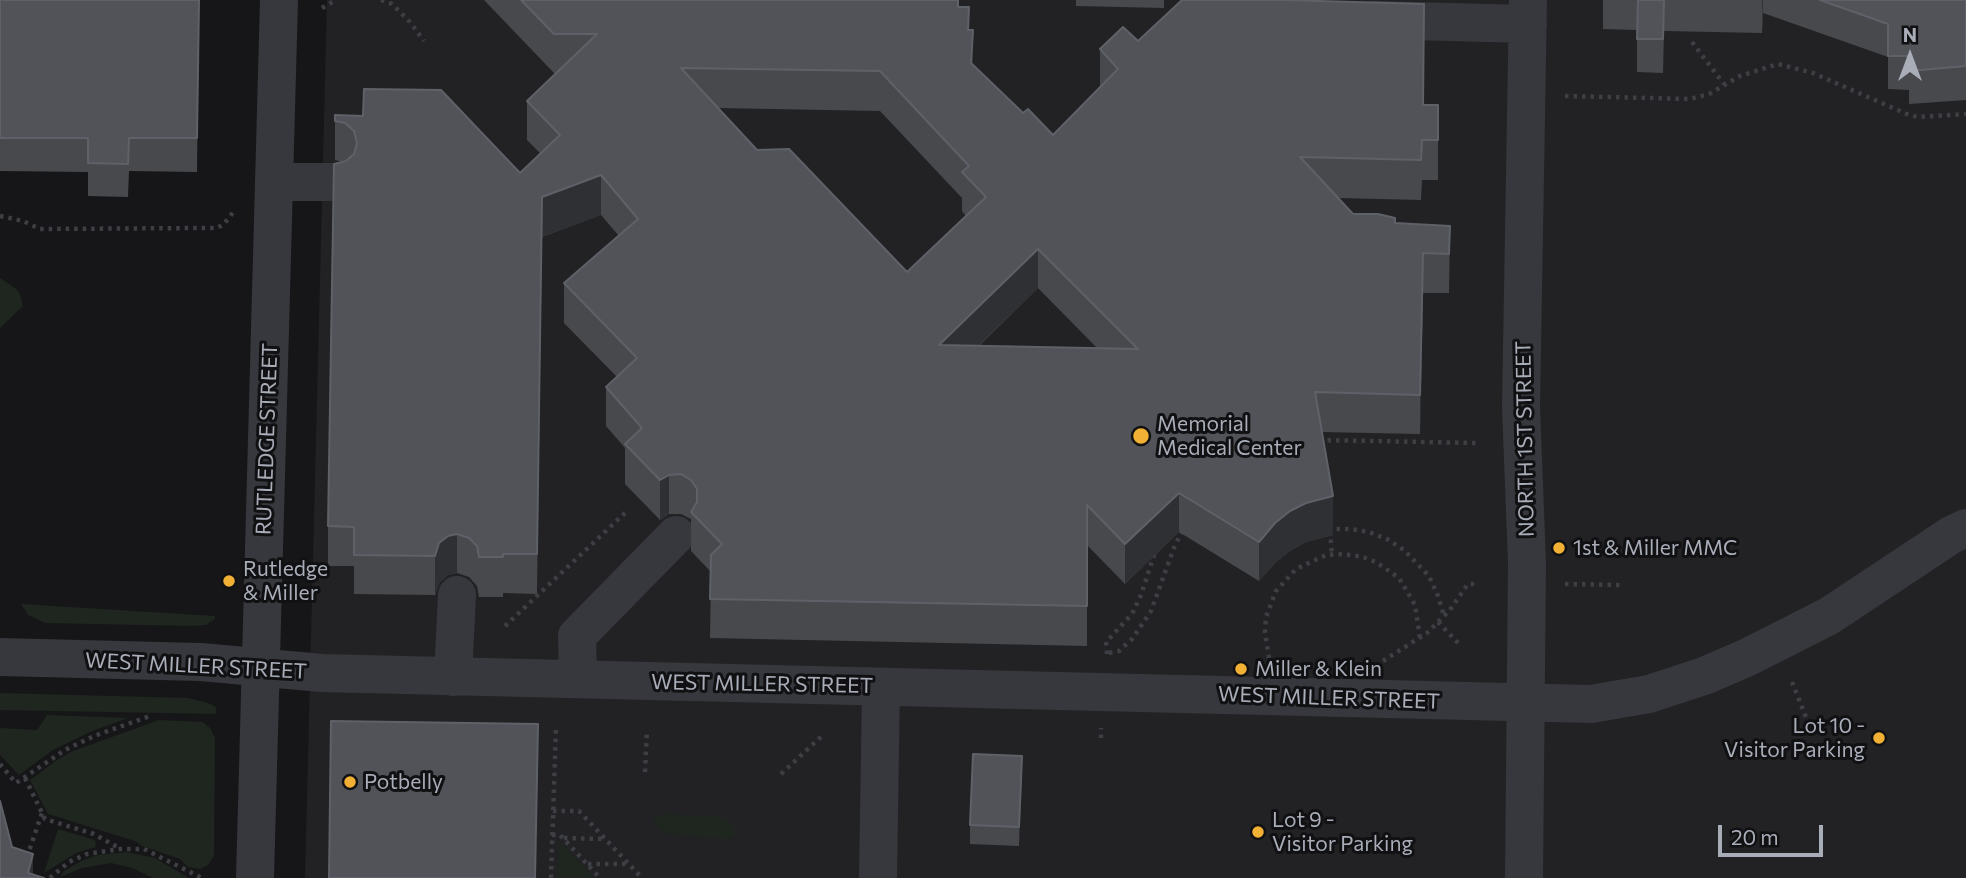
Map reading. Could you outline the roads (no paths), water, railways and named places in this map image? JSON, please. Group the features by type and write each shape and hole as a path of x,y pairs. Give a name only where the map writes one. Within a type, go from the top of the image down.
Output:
{"street":[{"name":"RUTLEDGE STREET","path":"255,878 279,0"},
{"path":"1333,19 1528,12"},
{"name":"NORTH 1ST STREET","path":"1524,878 1527,563 1521,407 1528,12"},
{"path":"275,181 335,182"},
{"name":"WEST MILLER STREET","path":"0,657 201,662 303,673 1606,703 1649,694 1704,676 1745,658 1829,616 1966,528"},
{"path":"578,679 577,636 676,535"},
{"path":"453,677 457,595"},
{"path":"878,878 881,687"}],"place":[{"name":"Memorial Medical Center","path":"1141,436"},
{"name":"1st & Miller MMC","path":"1559,548"},
{"name":"Rutledge & Miller","path":"229,581"},
{"name":"Miller & Klein","path":"1241,669"},
{"name":"Lot 10 - Visitor Parking","path":"1879,738"},
{"name":"Potbelly","path":"350,782"},
{"name":"Lot 9 - Visitor Parking","path":"1258,832"}]}
